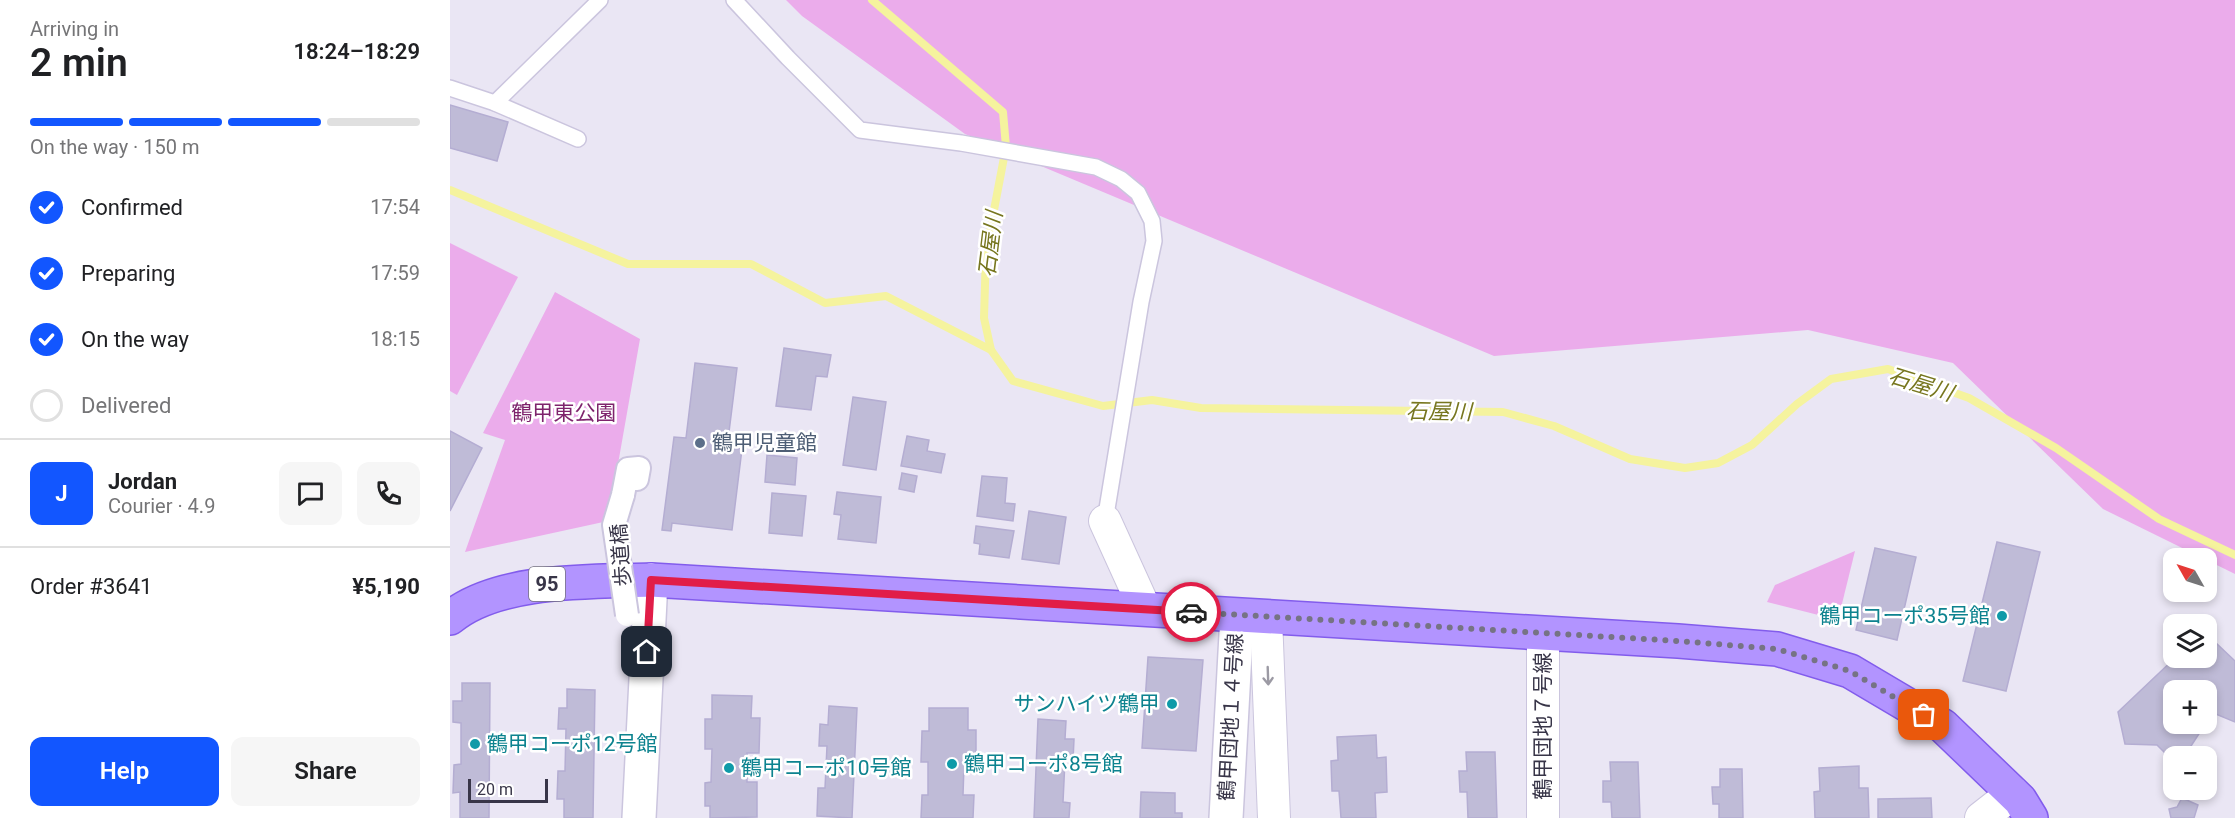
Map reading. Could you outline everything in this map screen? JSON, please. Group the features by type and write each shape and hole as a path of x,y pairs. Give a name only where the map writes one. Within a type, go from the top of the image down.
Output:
{"main road":[{"name":"95","path":"450,618 458,611 494,596 552,582 651,580 1678,641 1777,649 1850,671 1943,726 2022,806"}],"street":[{"name":"歩道橋","path":"627,615 614,525 630,487"},
{"path":"1105,521 1145,609"},
{"path":"639,818 651,580"},
{"path":"1251,617 1274,818"},
{"name":"鶴甲団地１４号線","path":"1226,818 1251,617"},
{"name":"鶴甲団地７号線","path":"1543,634 1543,818"},
{"path":"1981,818 2022,806"}],"lane":[{"path":"495,103 600,0"},
{"path":"734,0 860,130 961,143 1096,167 1121,179 1138,193 1152,221 1154,241 1141,302 1105,521"},
{"path":"450,88 495,103 578,139"}],"green space":[{"path":"786,0 2235,0 2235,574 2217,565 2217,548 2182,548 2103,509 1953,363 1808,330 1494,356 965,134 802,16"},
{"path":"450,243 518,277 457,395 450,391"},
{"name":"鶴甲東公園","path":"555,292 640,339 608,521 465,552 505,440 483,433"},
{"path":"1855,551 1838,620 1767,602 1775,585"}],"building":[{"path":"450,105 508,122 497,161 450,148"},
{"path":"784,348 831,355 827,377 816,376 811,410 776,406"},
{"name":"鶴甲児童館","path":"695,363 737,368 727,448 742,449 732,530 672,523 671,531 662,530 674,437 686,438"},
{"path":"853,397 886,402 876,470 843,465"},
{"path":"450,431 482,448 450,511"},
{"path":"907,436 929,440 927,451 945,454 941,473 901,466"},
{"path":"767,455 797,458 795,485 765,482"},
{"path":"902,473 917,476 914,492 899,489"},
{"path":"982,476 1007,478 1005,503 1015,504 1013,521 977,516"},
{"path":"837,492 881,497 876,543 838,539 841,515 834,514"},
{"path":"772,493 806,496 802,536 769,533"},
{"path":"1029,511 1066,517 1059,564 1022,559"},
{"path":"976,526 1014,531 1009,558 979,554 980,544 974,543"},
{"name":"鶴甲コーポ35号館","path":"1997,542 2040,552 2006,691 1963,681"},
{"path":"1875,548 1916,557 1897,640 1856,630"},
{"path":"2217,644 2235,661 2235,722 2217,714 2217,680 2163,680 2163,734 2199,734 2191,746 2163,746 2163,751 2157,745 2125,744 2118,712 2164,668 2217,668"},
{"name":"サンハイツ鶴甲","path":"1148,657 1203,660 1196,751 1142,748"},
{"name":"鶴甲コーポ12号館","path":"462,683 490,683 489,818 460,818 460,792 453,793 454,765 461,764 461,723 453,722 453,701 462,701"},
{"path":"567,689 595,690 593,818 564,818 564,799 557,799 558,771 565,771 566,729 558,729 559,708 567,708"},
{"name":"鶴甲コーポ10号館","path":"712,695 752,696 751,718 760,718 759,753 747,753 747,782 757,782 757,817 710,818 710,806 705,806 705,783 711,782 712,749 705,749 705,719 712,719"},
{"path":"829,706 857,708 852,818 817,816 818,788 825,788 827,746 819,746 820,724 828,725"},
{"name":"鶴甲コーポ8号館","path":"929,708 968,708 968,730 976,730 976,766 964,765 963,795 974,795 973,818 921,818 922,795 928,795 928,762 921,762 922,731 929,731"},
{"path":"1038,719 1066,721 1065,739 1074,739 1073,761 1065,760 1063,802 1070,803 1069,818 1034,818"},
{"path":"1376,735 1377,758 1386,757 1387,792 1375,793 1376,818 1341,818 1339,791 1332,791 1331,761 1338,760 1337,737"},
{"path":"1466,752 1495,752 1497,818 1468,818 1467,792 1460,792 1459,771 1467,771"},
{"path":"1610,762 1638,762 1640,818 1612,818 1611,802 1603,802 1603,781 1611,781"},
{"path":"1859,766 1859,788 1868,788 1869,818 1815,818 1814,792 1820,791 1819,768"},
{"path":"1720,769 1742,769 1743,818 1719,818 1719,804 1713,804 1712,787 1720,787"},
{"path":"1141,792 1175,793 1175,813 1182,813 1182,818 1140,818"},
{"path":"1931,798 1932,818 1878,818 1878,799"},
{"path":"2181,800 2198,805 2194,818 2171,818 2169,809 2177,807"}],"waterway":[{"name":"石屋川","path":"872,0 1003,112 1006,147 986,252 984,318 991,350 1013,381 1103,406 1152,400 1201,408 1503,412 1554,426 1630,459 1685,468 1718,463 1752,445 1797,404 1831,379 1888,369 1969,398 2056,448 2159,519 2235,555"},
{"path":"450,190 628,264 751,264 825,303 886,296 991,350"}],"way so far":[{"path":"1191,612 1777,649 1850,671 1924,715"}],"place":[{"name":"鶴甲児童館","path":"700,443"},
{"name":"鶴甲コーポ35号館","path":"2002,616"},
{"name":"サンハイツ鶴甲","path":"1172,704"},
{"name":"鶴甲コーポ12号館","path":"475,744"},
{"name":"鶴甲コーポ8号館","path":"952,764"},
{"name":"鶴甲コーポ10号館","path":"729,768"}],"route":[{"path":"647,652 651,580 1191,612"}]}
